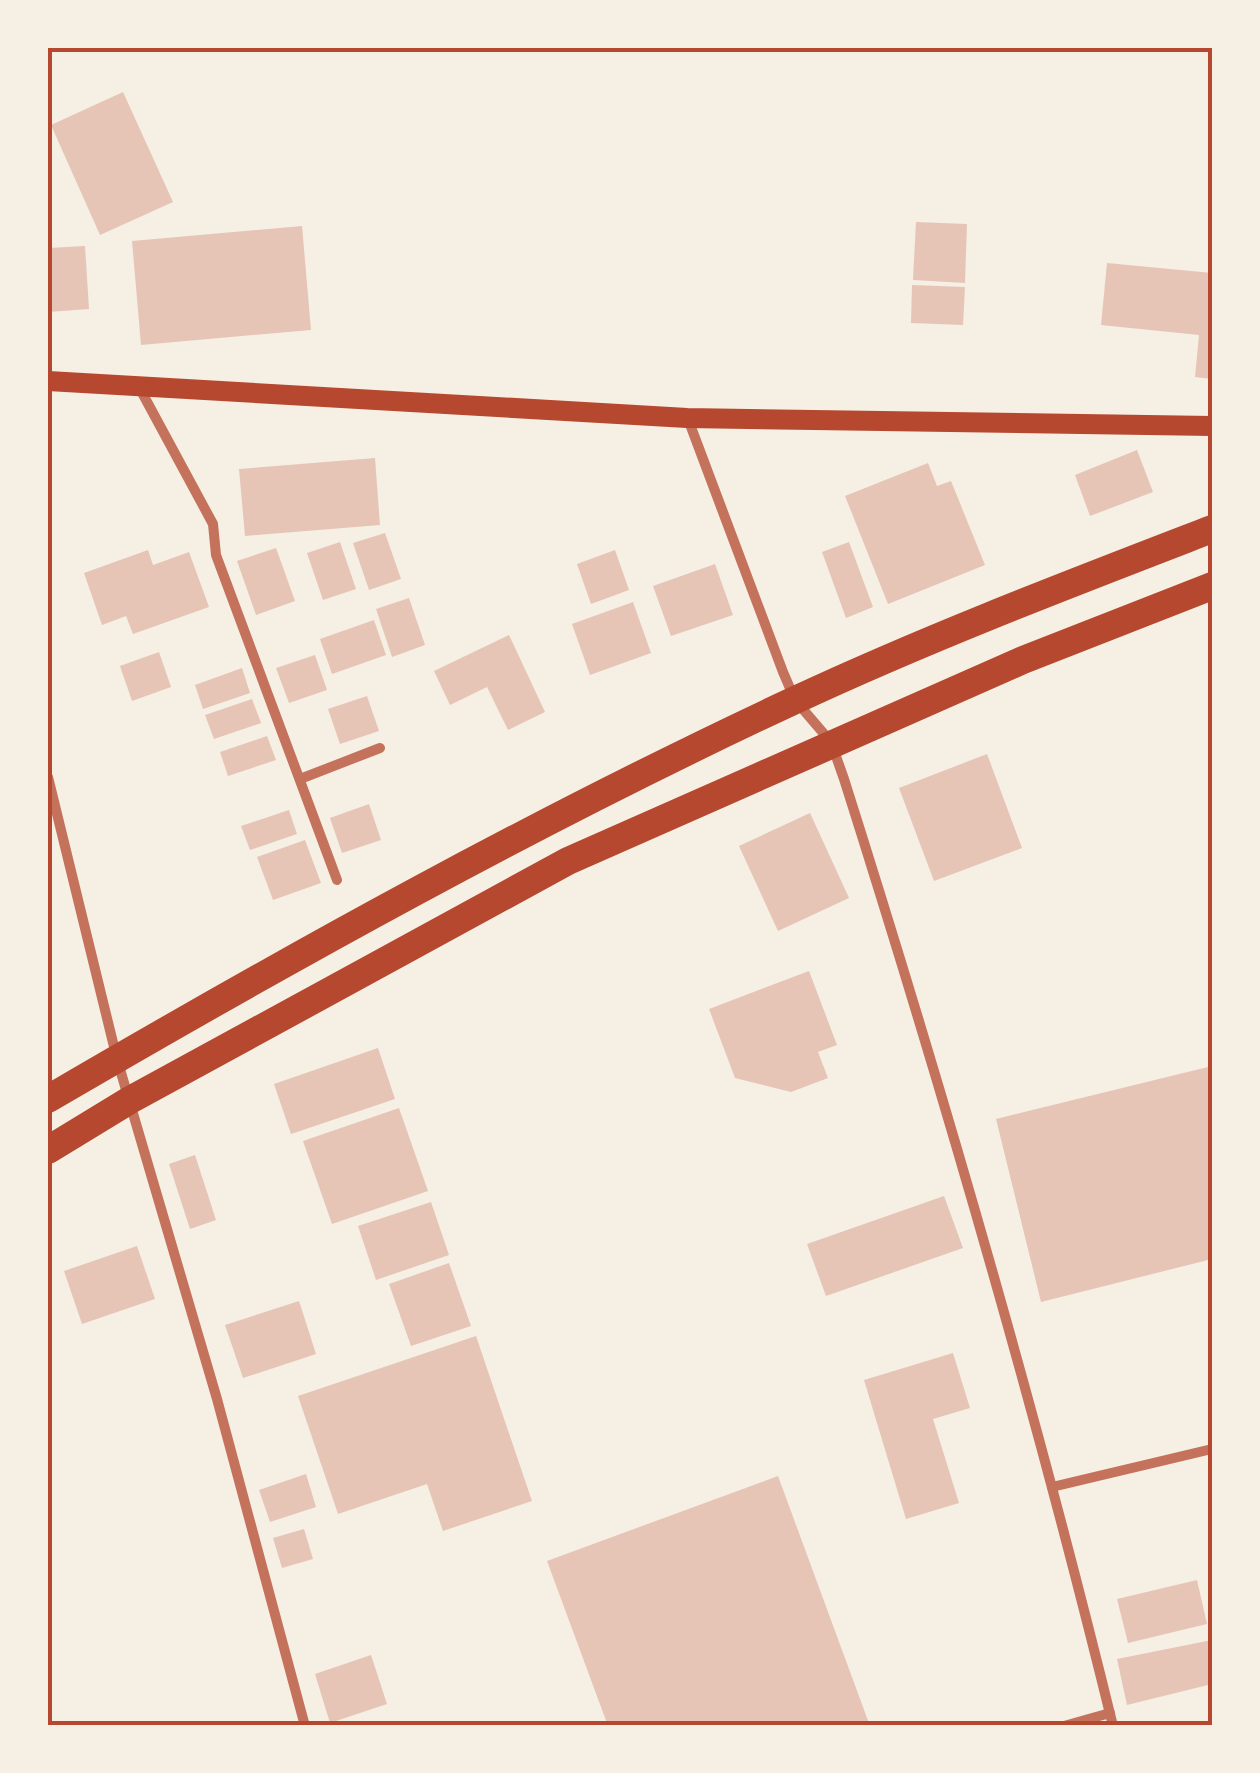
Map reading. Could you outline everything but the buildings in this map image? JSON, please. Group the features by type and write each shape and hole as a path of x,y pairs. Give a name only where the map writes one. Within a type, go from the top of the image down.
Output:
{"highway":[{"path":"48,1099 533,828 796,700 1004,610 1212,529"},
{"path":"48,1150 130,1100 568,861 831,742 1212,586"}],"main road":[{"path":"48,381 687,418 1212,426"}],"street":[{"path":"139,386 214,524 216,555 338,880"},
{"path":"687,418 796,700 831,742 929,1047 1052,1487 1111,1720 1064,1726"},
{"path":"300,779 380,748"},
{"path":"48,777 117,1059 217,1398 305,1726"},
{"path":"1052,1487 1212,1449"}]}
